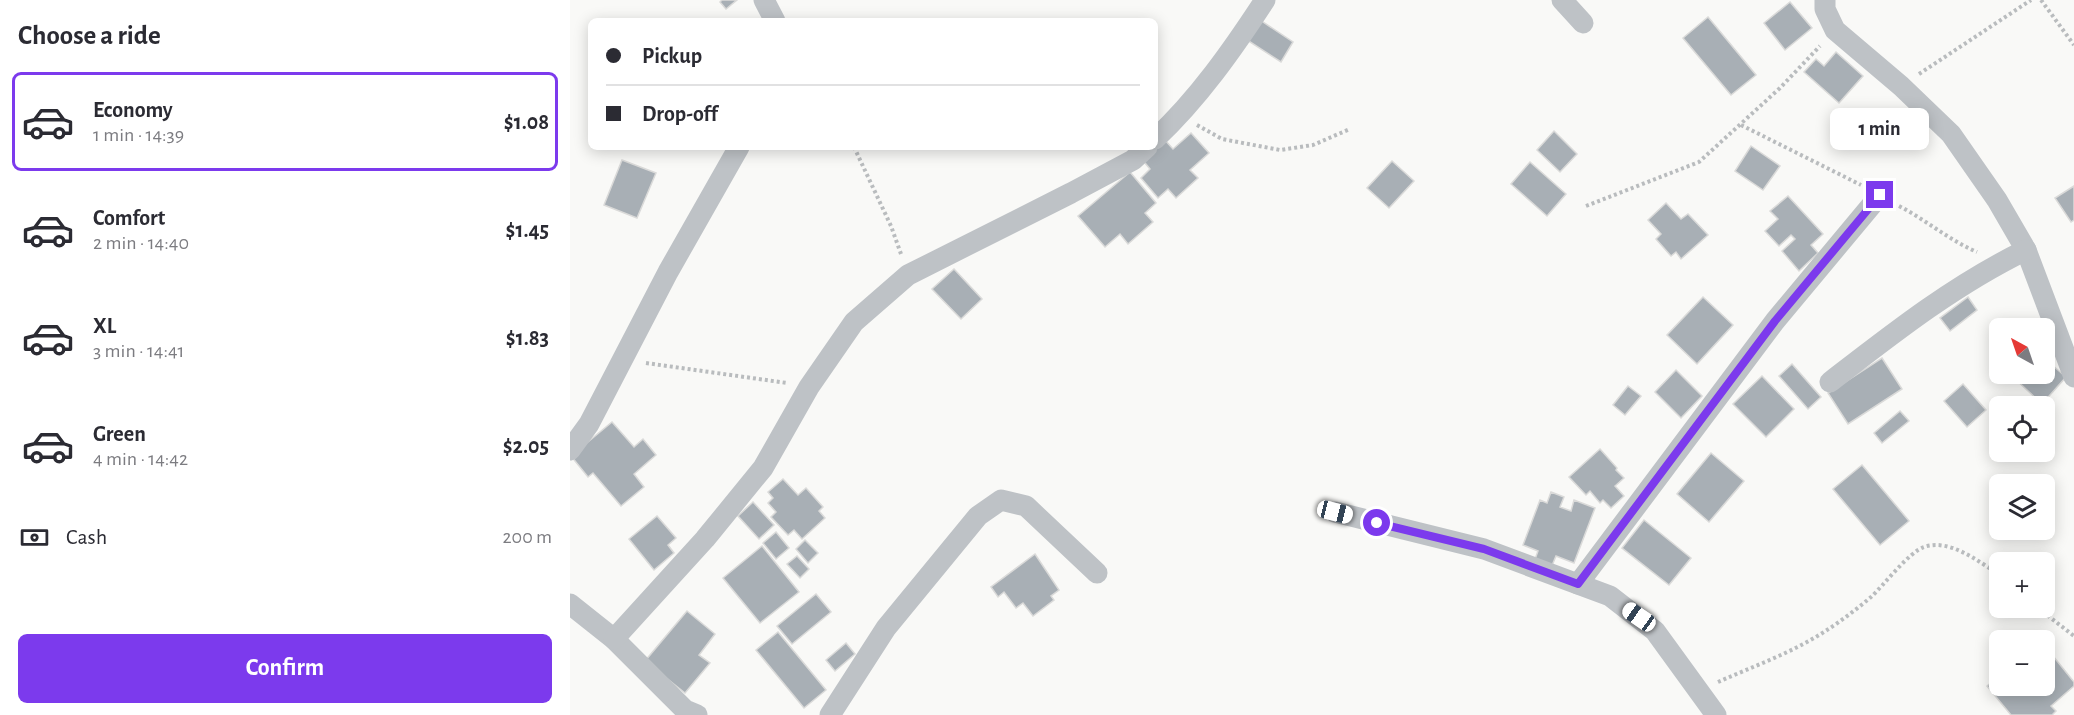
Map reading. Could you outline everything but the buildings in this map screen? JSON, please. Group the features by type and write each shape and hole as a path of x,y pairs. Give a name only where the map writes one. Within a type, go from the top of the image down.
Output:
{"street":[{"path":"764,0 773,18"},
{"path":"1158,136 1180,116 1244,32 1265,0"},
{"path":"1562,0 1583,23"},
{"path":"1825,0 1825,9 1835,30 1901,86 1951,134 1997,200 2026,250 2074,377"},
{"path":"570,450 589,424 668,272 737,150"},
{"path":"614,639 705,539 763,468 809,387 854,322 908,275 1071,194 1133,160 1144,150"},
{"path":"1578,584 1775,321 1880,195"},
{"path":"1830,382 1902,326 1954,290 2026,250"},
{"path":"831,715 886,628 978,516 1001,500 1026,506 1097,573"},
{"path":"1335,512 1484,549 1610,596 1655,631 1716,715"},
{"path":"570,604 614,639 685,710 697,715"}],"path":[{"path":"1901,86 2031,0"},
{"path":"2041,0 2074,45"},
{"path":"1586,206 1699,162 1780,88 1835,30"},
{"path":"1180,116 1222,139 1280,150 1313,145 1350,129"},
{"path":"855,150 891,226 908,275"},
{"path":"623,359 809,387"},
{"path":"1699,691 1794,649 1826,631 1869,598 1923,547 1936,545 1963,551 1989,568"},
{"path":"2051,618 2074,636"}],"route":[{"path":"1377,523 1484,549 1578,584 1775,321 1880,195"}]}
